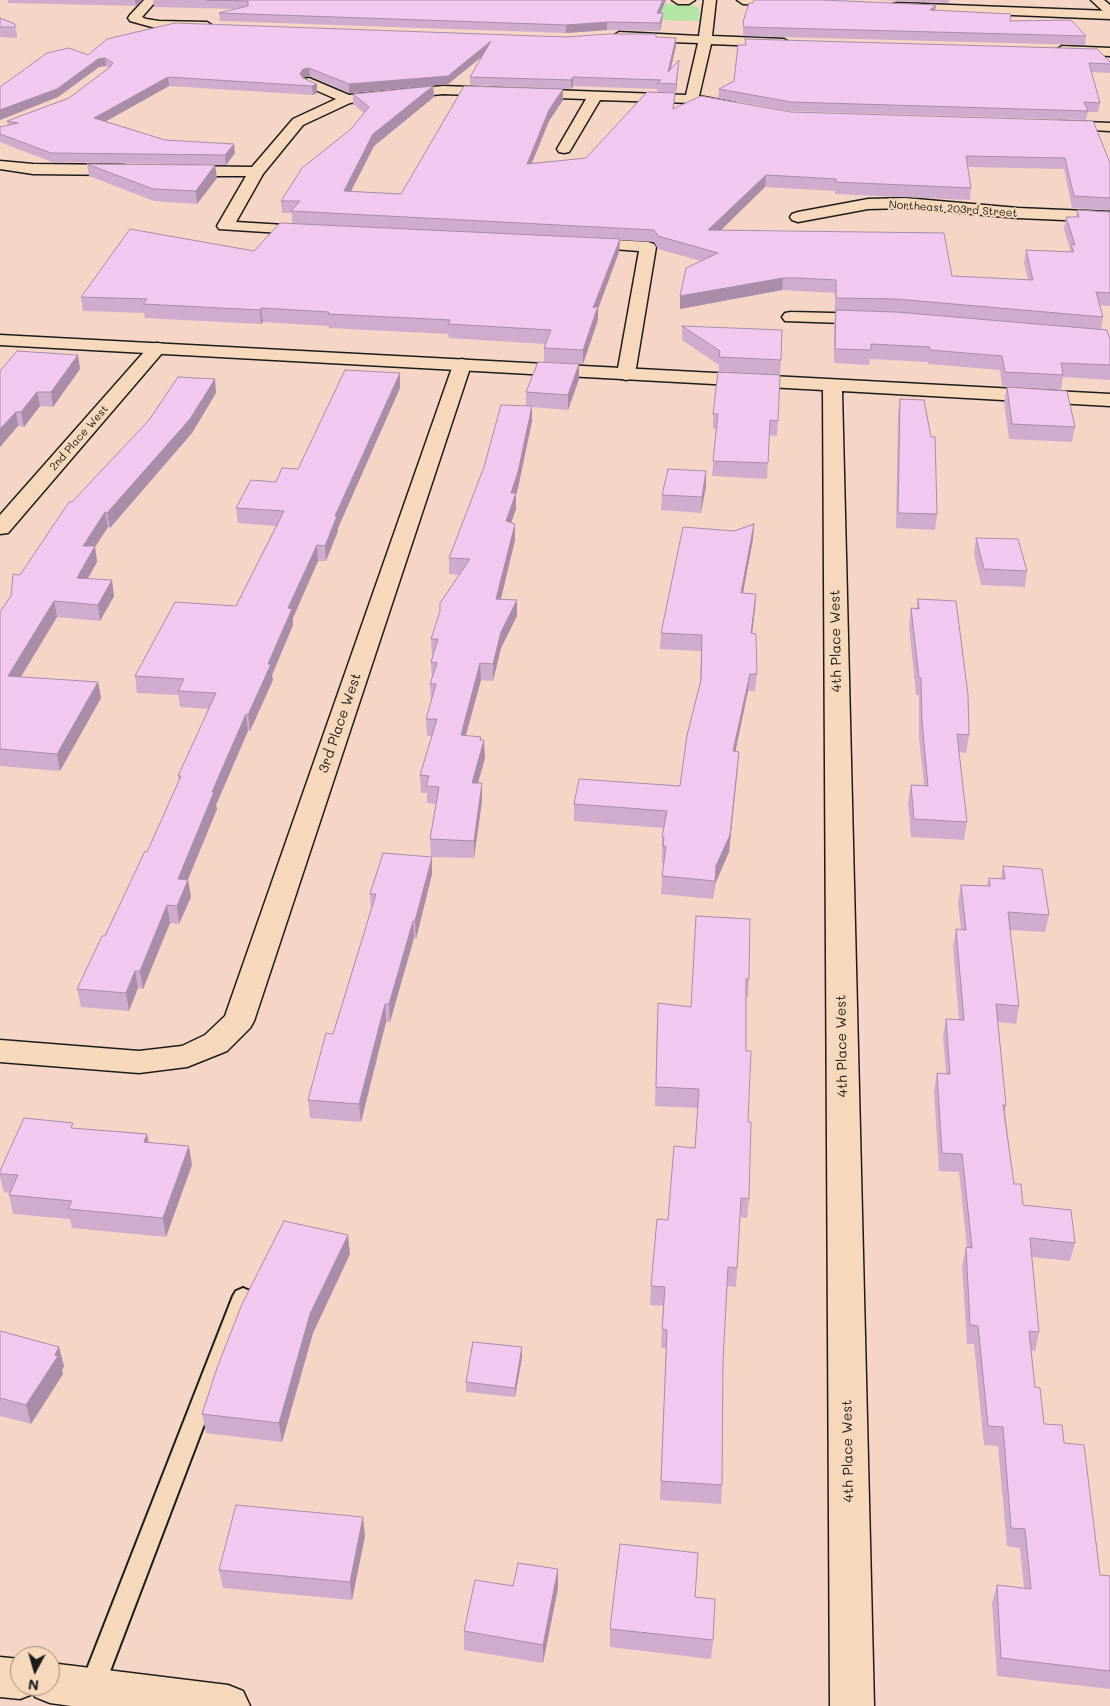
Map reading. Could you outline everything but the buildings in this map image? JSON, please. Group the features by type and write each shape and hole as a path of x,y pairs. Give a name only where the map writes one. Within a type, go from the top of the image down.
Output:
{"street":[{"path":"151,0 134,18 143,22 158,24 218,27"},
{"path":"678,0 689,0"},
{"path":"692,99 705,41 710,0"},
{"path":"743,0 802,3"},
{"path":"1097,0 1110,13"},
{"path":"881,6 1110,13"},
{"path":"606,36 794,44"},
{"path":"1051,50 1110,52"},
{"path":"309,82 347,99"},
{"path":"324,231 225,226 256,172 298,122 347,99 443,90 692,99 745,108"},
{"path":"564,149 595,96"},
{"path":"1050,125 1110,127"},
{"path":"0,165 33,169 140,171"},
{"path":"169,171 256,172"},
{"name":"Northeast 203rd Street","path":"798,217 868,204 904,203 1018,213 1110,217"},
{"path":"570,243 648,247 626,374"},
{"path":"791,317 886,319"},
{"path":"0,340 1110,400"},
{"name":"2nd Place West","path":"0,528 157,348"},
{"name":"3rd Place West","path":"0,1051 139,1062 187,1056 216,1043 239,1021 462,366"},
{"name":"4th Place West","path":"832,386 852,1706"},
{"path":"60,1684 228,1706"}],"lane":[{"path":"92,1688 244,1296"}],"green space":[{"path":"637,3 691,5 699,8 699,21 631,19"}]}
